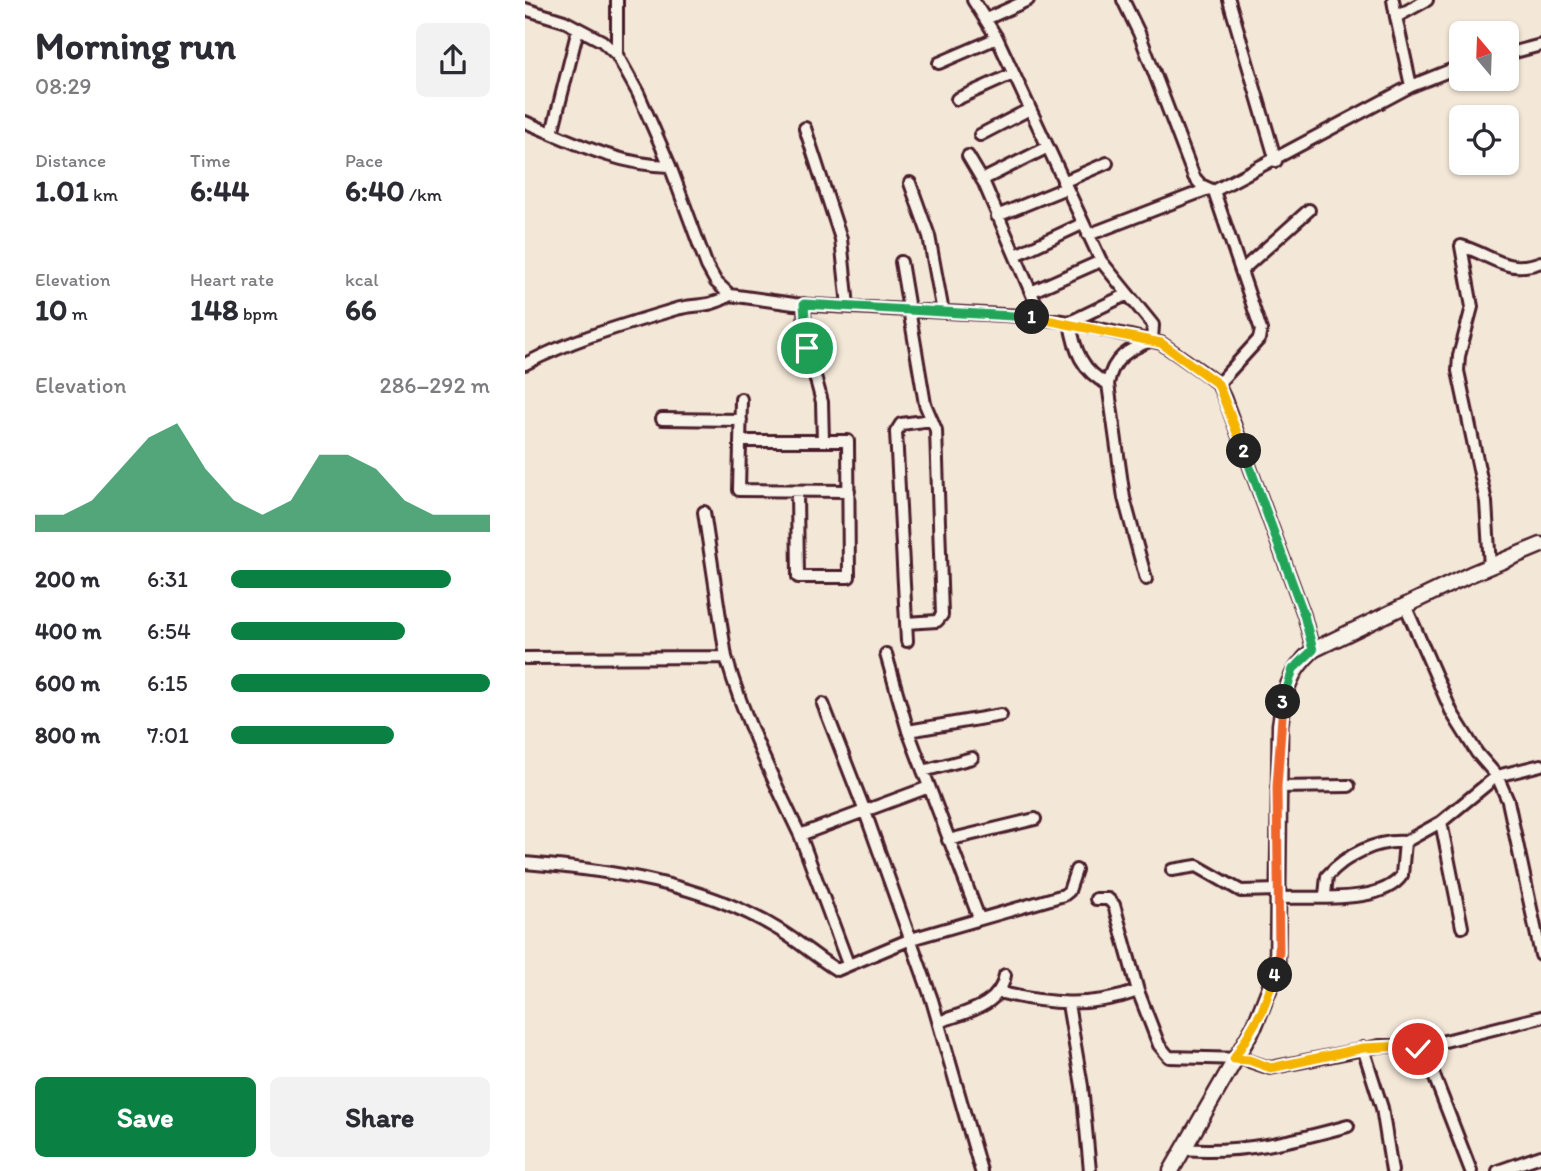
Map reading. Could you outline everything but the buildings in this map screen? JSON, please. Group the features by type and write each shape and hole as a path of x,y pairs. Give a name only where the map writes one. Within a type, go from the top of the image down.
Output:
{"street":[{"path":"973,0 996,38 1101,261 1153,326 1152,340"},
{"path":"986,19 1028,0"},
{"path":"1123,0 1139,33 1194,177 1211,190 1241,271 1261,336 1218,384"},
{"path":"1229,0 1276,161"},
{"path":"1392,0 1411,86"},
{"path":"1396,17 1427,0"},
{"path":"617,55 618,1"},
{"path":"525,9 579,29 602,41 617,55 638,93 670,166 707,265 716,282 730,295 804,304 910,312 1042,317 1070,322 1152,340 1218,384 1304,615 1313,650"},
{"path":"552,133 579,29"},
{"path":"939,63 996,38"},
{"path":"1519,51 1541,45"},
{"path":"1016,255 1085,229 1211,190 1276,161 1411,86 1449,71"},
{"path":"957,99 1013,74"},
{"path":"980,135 1030,110"},
{"path":"525,122 585,148 636,164 670,166"},
{"path":"805,128 841,239 848,306"},
{"path":"982,180 1048,147"},
{"path":"968,156 982,180 1033,291 1042,317"},
{"path":"997,216 1107,163"},
{"path":"910,183 929,236 943,312"},
{"path":"1241,271 1309,209"},
{"path":"1490,567 1486,502 1458,371 1459,356 1472,307 1461,246 1486,253 1498,262 1517,269 1541,262"},
{"path":"1033,291 1101,261"},
{"path":"901,262 925,404 936,430 942,618 932,622 906,623"},
{"path":"1070,322 1128,294"},
{"path":"525,364 565,345 677,308 711,306 730,295"},
{"path":"804,304 805,339 822,402 823,441"},
{"path":"1070,322 1081,359 1089,372 1108,384"},
{"path":"1146,579 1124,498 1108,384 1110,371 1116,360 1152,340"},
{"path":"741,399 739,490 849,491"},
{"path":"662,419 741,420"},
{"path":"907,641 896,432 901,424 932,420"},
{"path":"740,441 848,441 849,577 798,577 797,491"},
{"path":"704,512 726,657 758,748 800,835 848,964"},
{"path":"1171,1171 1262,1011 1277,969 1277,787 1280,725 1293,669 1313,650 1405,605 1541,545"},
{"path":"1405,605 1452,713 1477,753 1497,776 1512,818 1541,956"},
{"path":"886,654 908,731 979,918"},
{"path":"525,658 726,657"},
{"path":"823,704 864,809 939,1021 981,1171"},
{"path":"908,731 1001,715"},
{"path":"923,771 972,758"},
{"path":"1325,895 1327,876 1354,855 1387,842 1405,842 1441,822 1497,776 1541,765"},
{"path":"1277,787 1349,786"},
{"path":"800,835 929,787"},
{"path":"948,840 1035,819"},
{"path":"1441,822 1462,927"},
{"path":"1172,870 1197,866 1241,891 1325,895 1376,893 1396,883 1404,868 1405,842"},
{"path":"525,863 686,888 729,904 777,928 837,970 911,939 1064,895 1069,891 1076,870"},
{"path":"1096,899 1108,899 1114,905 1138,991 1165,1055 1249,1060 1271,1068 1363,1048 1405,1046 1418,1049 1426,1055 1471,1171"},
{"path":"939,1021 987,1004 998,992 1005,975"},
{"path":"998,992 1068,1004 1099,1002 1138,991"},
{"path":"1068,1004 1082,1087 1090,1171"},
{"path":"1426,1055 1441,1042 1541,1017"},
{"path":"1363,1048 1382,1108 1392,1171"},
{"path":"1183,1149 1207,1151 1261,1147 1348,1126"},
{"path":"1499,1171 1541,1156"}],"route":[{"path":"807,348 804,304 910,312 1042,317 1161,343 1218,384 1308,626 1313,650 1293,669 1284,698 1280,725 1277,787 1277,969 1262,1011 1234,1059 1249,1060 1271,1068 1363,1048 1405,1046 1418,1049"}]}
